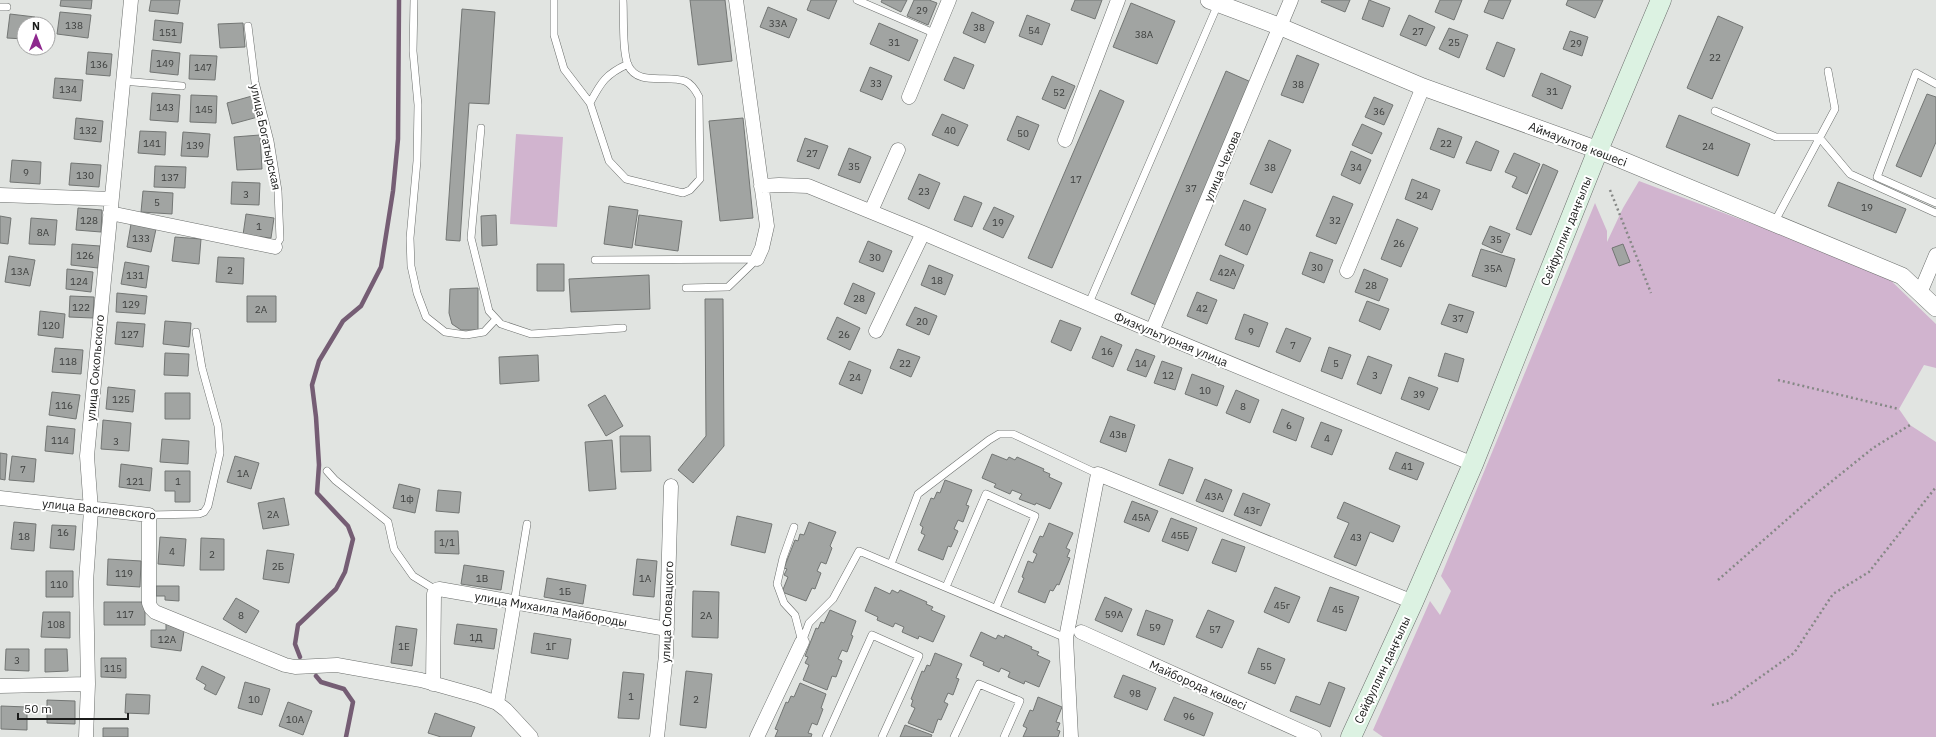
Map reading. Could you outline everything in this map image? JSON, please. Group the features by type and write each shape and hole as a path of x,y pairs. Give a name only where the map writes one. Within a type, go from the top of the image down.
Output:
{"main road":[{"name":"Сейфуллин даңғылы","path":"1351,737 1413,602 1473,464 1598,150 1661,0"}],"street":[{"name":"улица Сокольского","path":"86,737 88,684 86,582 91,510 87,456 131,0"},
{"path":"736,0 767,226 762,248 757,259"},
{"path":"909,97 950,0"},
{"path":"1065,140 1118,0"},
{"name":"улица Чехова","path":"1152,332 1291,0"},
{"name":"Аймауытов көшесі","path":"1214,2 1280,27 1423,87 1598,150 1902,276 1936,308"},
{"path":"1347,271 1423,87"},
{"path":"871,210 898,150"},
{"name":"Физкультурная улица","path":"761,186 808,186 871,210 1089,303 1152,332 1473,464"},
{"name":"улица Богатырская","path":"0,195 111,206 275,247"},
{"path":"876,331 923,233"},
{"path":"1920,293 1936,255"},
{"path":"1071,737 1066,638 1098,474 1413,602"},
{"name":"улица Словацкого","path":"657,737 666,655 671,486"},
{"name":"улица Василевского","path":"0,498 91,510 149,515"},
{"path":"149,515 150,603 151,608 155,612 285,665 295,667 337,665 434,684 478,696 497,703 506,710 531,737"},
{"name":"улица Михаила Майбороды","path":"436,590 439,589 667,629"},
{"path":"434,684 434,594 436,590"},
{"path":"497,703 514,603"},
{"name":"Майборода көшесі","path":"1081,632 1314,737"},
{"path":"757,737 802,642"},
{"path":"0,686 88,684"}],"lane":[{"path":"414,0 413,51 418,113 417,161 410,238 411,266 417,293 426,317 444,332 466,335 484,332 496,319"},
{"path":"554,0 554,35 564,69 590,103 609,161 626,178 683,193 690,190 700,179 699,97 694,89 686,82 640,77 632,71 628,64 623,0"},
{"path":"857,0 936,34"},
{"path":"1089,303 1214,2"},
{"name":"улица Богатырская","path":"248,26 254,82 270,141 278,191 280,239 275,247"},
{"path":"590,103 600,83 612,72 628,64"},
{"path":"1774,223 1835,109 1828,72"},
{"path":"1936,84 1916,73 1877,177 1936,203"},
{"path":"122,81 182,86"},
{"path":"1715,111 1776,137 1819,137"},
{"path":"481,128 471,238 490,311 501,324 531,334 623,328"},
{"path":"1819,137 1850,174 1936,213"},
{"path":"595,260 757,259"},
{"path":"686,288 728,288 757,259"},
{"name":"улица Василевского","path":"149,515 199,514 204,512 208,506 220,453 218,426 202,368 196,332"},
{"path":"891,564 918,494 966,456 998,434 1013,434 1098,474"},
{"path":"327,471 335,480 388,522 394,549 414,576 436,590"},
{"path":"946,587 986,494 1036,516 996,608"},
{"path":"514,603 528,524"},
{"path":"794,527 783,558 777,584 784,603 795,615 802,642"},
{"path":"802,642 809,623 833,599 859,551 1066,638"},
{"path":"826,737 872,635 919,656 882,737"},
{"path":"954,737 979,684 1020,701 1004,737"}],"path":[{"path":"1610,190 1651,293"},
{"path":"1778,380 1899,409"},
{"path":"1718,580 1816,494 1867,452 1910,425"},
{"path":"1712,705 1727,701 1794,653 1833,594 1869,572 1936,487"}],"shaded area":[{"path":"516,134 563,137 557,227 510,224"},
{"path":"1639,181 1883,273 1936,324 1936,368 1924,365 1899,409 1910,425 1936,442 1936,737 1383,737 1373,730 1430,601 1440,615 1451,591 1441,576 1595,203 1607,231 1607,242 1623,208"}],"building":[{"path":"61,0 92,0 91,9 60,6"},
{"path":"151,0 180,0 178,14 149,11"},
{"path":"690,0 725,0 732,61 698,65"},
{"path":"811,0 837,0 829,19 807,10"},
{"path":"882,0 907,0 901,12 881,2"},
{"path":"914,0 929,0 937,3 928,25 907,16"},
{"path":"1075,0 1102,0 1095,19 1071,10"},
{"path":"1322,0 1350,0 1345,12 1321,2"},
{"path":"1369,0 1390,8 1383,27 1362,19"},
{"path":"1440,0 1462,0 1454,20 1435,12"},
{"path":"1489,0 1511,0 1503,19 1484,12"},
{"path":"1568,0 1603,0 1595,18 1566,5"},
{"path":"1131,3 1175,21 1157,64 1113,47"},
{"path":"768,7 797,19 789,38 760,27"},
{"path":"462,9 495,12 489,104 469,103 460,241 446,240"},
{"path":"60,12 91,15 88,38 57,34"},
{"path":"972,12 994,22 985,43 963,33"},
{"path":"10,14 27,16 16,16 16,39 7,38"},
{"path":"1027,15 1050,24 1042,45 1019,36"},
{"path":"1409,15 1435,27 1426,46 1400,35"},
{"path":"1718,16 1743,27 1712,99 1687,88"},
{"path":"155,20 183,23 181,43 153,40"},
{"path":"243,23 245,47 220,48 218,24"},
{"path":"879,23 918,40 909,61 870,44"},
{"path":"1449,28 1468,35 1459,58 1439,49"},
{"path":"1570,31 1588,37 1582,56 1563,49"},
{"path":"1497,42 1515,49 1504,77 1486,69"},
{"path":"152,50 180,53 178,75 150,72"},
{"path":"88,52 112,54 110,76 86,74"},
{"path":"190,55 217,56 215,80 189,79"},
{"path":"1297,55 1319,64 1303,103 1281,95"},
{"path":"954,57 974,65 964,89 944,80"},
{"path":"870,67 892,76 882,100 860,91"},
{"path":"1226,71 1251,82 1156,305 1131,294"},
{"path":"1541,73 1571,86 1562,109 1532,96"},
{"path":"1052,76 1075,86 1065,109 1042,99"},
{"path":"55,78 83,80 81,101 53,98"},
{"path":"1100,90 1124,101 1052,268 1028,258"},
{"path":"152,93 180,95 178,122 150,120"},
{"path":"1927,94 1936,97 1936,142 1921,177 1896,166"},
{"path":"191,95 217,96 216,123 190,122"},
{"path":"252,96 258,117 232,124 227,103"},
{"path":"1374,97 1393,105 1384,125 1365,117"},
{"path":"942,114 968,125 958,146 932,135"},
{"path":"1679,115 1750,144 1738,176 1666,147"},
{"path":"1017,116 1039,125 1029,150 1007,140"},
{"path":"76,118 103,121 101,142 74,139"},
{"path":"743,118 753,218 720,221 709,121"},
{"path":"1362,124 1382,133 1372,154 1352,145"},
{"path":"1438,128 1462,137 1454,158 1430,149"},
{"path":"140,131 166,132 165,155 138,153"},
{"path":"183,132 210,134 208,157 181,156"},
{"path":"260,135 262,169 237,170 234,137"},
{"path":"805,138 828,146 819,169 797,161"},
{"path":"1269,140 1291,150 1272,193 1250,184"},
{"path":"1476,141 1499,151 1491,171 1466,163"},
{"path":"849,148 871,157 860,183 838,175"},
{"path":"1351,151 1371,160 1360,184 1341,175"},
{"path":"1514,153 1540,164 1527,194 1512,187 1517,177 1505,172"},
{"path":"12,160 41,162 40,184 10,182"},
{"path":"71,163 101,165 99,187 69,185"},
{"path":"1543,164 1558,171 1531,235 1516,229"},
{"path":"155,166 186,167 185,188 154,187"},
{"path":"919,174 940,183 929,209 908,199"},
{"path":"1412,179 1440,190 1432,210 1405,199"},
{"path":"232,182 260,183 259,205 231,204"},
{"path":"1838,182 1906,209 1896,233 1828,206"},
{"path":"143,191 173,193 172,214 141,212"},
{"path":"964,196 982,203 972,227 954,220"},
{"path":"1333,196 1353,204 1336,244 1316,236"},
{"path":"1244,200 1266,209 1247,255 1225,245"},
{"path":"609,206 638,210 632,248 604,244"},
{"path":"994,207 1014,216 1003,238 983,229"},
{"path":"78,208 102,210 101,232 76,230"},
{"path":"246,214 274,218 271,238 243,235"},
{"path":"496,215 497,245 482,246 481,216"},
{"path":"639,215 682,221 678,251 635,245"},
{"path":"0,216 11,218 8,244 0,243"},
{"path":"31,218 57,220 55,245 29,244"},
{"path":"1397,219 1418,228 1401,267 1381,259"},
{"path":"131,224 156,229 151,252 127,247"},
{"path":"1490,226 1510,234 1502,253 1482,244"},
{"path":"175,237 201,239 199,264 172,261"},
{"path":"868,241 892,251 883,272 859,262"},
{"path":"72,244 100,246 98,268 71,265"},
{"path":"1623,244 1630,262 1619,266 1612,248"},
{"path":"1481,249 1515,259 1506,287 1472,276"},
{"path":"1310,252 1333,260 1324,283 1302,274"},
{"path":"1220,255 1244,265 1234,289 1210,280"},
{"path":"9,256 35,260 30,286 5,282"},
{"path":"218,257 244,258 243,284 216,282"},
{"path":"125,262 149,266 146,288 121,284"},
{"path":"537,264 564,264 564,291 537,291"},
{"path":"929,265 953,275 945,295 921,285"},
{"path":"67,269 93,272 91,292 66,289"},
{"path":"1364,269 1388,279 1379,301 1355,292"},
{"path":"649,275 650,309 571,312 569,279"},
{"path":"853,283 875,293 866,314 844,304"},
{"path":"478,288 478,330 461,330 452,324 449,313 450,289"},
{"path":"1197,292 1217,300 1207,324 1187,316"},
{"path":"117,293 147,296 145,314 116,312"},
{"path":"70,296 94,297 93,318 69,317"},
{"path":"247,296 276,296 276,322 247,322"},
{"path":"705,299 723,299 724,446 693,483 678,470 706,436"},
{"path":"1367,301 1389,309 1380,330 1359,321"},
{"path":"1449,304 1474,312 1467,333 1441,324"},
{"path":"915,307 937,316 929,335 906,325"},
{"path":"40,311 65,314 63,338 38,335"},
{"path":"1244,314 1268,323 1259,347 1235,339"},
{"path":"837,317 860,328 850,350 827,339"},
{"path":"1060,320 1081,328 1071,351 1051,342"},
{"path":"165,321 191,323 189,347 163,344"},
{"path":"117,322 145,324 143,347 115,344"},
{"path":"1286,328 1311,338 1300,362 1276,352"},
{"path":"1101,336 1122,345 1113,367 1092,358"},
{"path":"1329,347 1351,355 1342,379 1321,371"},
{"path":"55,348 83,350 81,374 52,372"},
{"path":"898,349 920,357 911,377 890,368"},
{"path":"1136,349 1155,356 1146,377 1127,370"},
{"path":"165,353 189,354 188,376 164,375"},
{"path":"1445,353 1464,359 1458,382 1438,376"},
{"path":"538,355 539,381 500,384 499,357"},
{"path":"1368,356 1392,365 1381,394 1357,384"},
{"path":"849,361 871,370 862,394 839,384"},
{"path":"1162,361 1182,368 1175,390 1154,383"},
{"path":"1192,374 1224,386 1217,406 1185,394"},
{"path":"1409,377 1438,388 1429,410 1401,399"},
{"path":"108,387 135,390 133,412 106,409"},
{"path":"1236,390 1259,400 1250,423 1226,413"},
{"path":"52,392 80,395 76,419 49,415"},
{"path":"165,393 190,393 190,419 165,419"},
{"path":"605,395 623,426 606,436 588,405"},
{"path":"1282,409 1304,418 1296,441 1273,432"},
{"path":"1110,416 1135,425 1126,452 1100,442"},
{"path":"103,420 131,423 129,451 101,449"},
{"path":"1321,422 1342,430 1332,455 1311,447"},
{"path":"47,426 75,429 73,454 45,451"},
{"path":"620,436 650,436 651,471 621,472"},
{"path":"162,439 189,441 188,464 160,462"},
{"path":"612,440 616,489 589,491 585,442"},
{"path":"1396,452 1424,463 1417,480 1389,469"},
{"path":"0,453 7,454 5,480 0,479"},
{"path":"992,454 1007,460 1009,457 1015,460 1017,457 1044,469 1043,471 1050,474 1049,477 1062,483 1050,509 1036,503 1035,505 1019,499 1022,494 1012,490 1010,494 994,487 996,484 982,478"},
{"path":"12,456 36,459 34,482 9,480"},
{"path":"235,456 259,463 251,489 227,482"},
{"path":"1169,459 1193,468 1183,494 1159,485"},
{"path":"121,464 152,468 150,491 119,487"},
{"path":"165,471 190,471 190,502 175,502 175,491 165,491"},
{"path":"1205,479 1232,490 1223,512 1196,501"},
{"path":"945,480 972,490 966,505 969,506 963,522 958,520 954,529 958,531 951,547 948,546 943,560 918,550 925,535 921,533 923,527 920,525 931,498 934,499 937,492 940,493"},
{"path":"399,484 420,489 415,513 393,508"},
{"path":"438,490 461,492 459,513 436,511"},
{"path":"1243,493 1270,504 1261,526 1234,515"},
{"path":"284,498 289,525 263,529 258,503"},
{"path":"1132,501 1158,511 1149,532 1124,522"},
{"path":"1344,502 1400,526 1393,542 1370,532 1356,566 1334,557 1349,523 1337,518"},
{"path":"737,516 772,524 765,553 731,545"},
{"path":"1171,518 1197,528 1188,551 1162,541"},
{"path":"14,522 36,524 34,551 11,549"},
{"path":"809,522 836,532 830,546 832,548 826,564 821,562 817,571 821,573 815,589 812,588 806,601 782,592 788,577 784,575 787,569 784,568 795,540 798,541 800,534 804,535"},
{"path":"1049,523 1073,533 1066,548 1070,550 1067,557 1070,558 1059,585 1057,584 1053,591 1050,590 1045,603 1018,592 1024,578 1022,577 1028,561 1033,563 1037,554 1033,552 1040,536 1043,537"},
{"path":"52,525 76,526 74,550 50,548"},
{"path":"435,531 458,531 459,554 435,553"},
{"path":"160,537 186,539 184,566 158,564"},
{"path":"201,538 224,539 224,570 200,570"},
{"path":"1222,539 1245,547 1236,572 1212,563"},
{"path":"267,550 294,554 289,583 263,579"},
{"path":"108,559 141,561 140,587 107,585"},
{"path":"637,559 657,561 654,597 633,595"},
{"path":"464,565 504,571 501,590 461,584"},
{"path":"46,571 73,571 73,597 46,597"},
{"path":"547,578 586,585 583,604 544,597"},
{"path":"156,586 179,586 179,601 165,600 165,596 156,596"},
{"path":"875,587 890,594 892,590 898,593 900,590 927,602 926,604 933,607 931,610 945,616 933,642 919,636 918,639 902,632 904,627 895,623 893,627 877,620 878,617 865,611"},
{"path":"1275,587 1300,597 1289,623 1264,612"},
{"path":"1330,587 1359,597 1346,631 1317,621"},
{"path":"693,591 719,592 718,638 692,637"},
{"path":"1105,597 1132,609 1122,632 1095,620"},
{"path":"236,598 259,611 246,633 223,619"},
{"path":"104,602 145,602 145,625 104,625"},
{"path":"830,610 856,621 851,635 853,636 847,652 842,650 838,659 842,661 836,677 832,676 827,690 803,680 809,665 805,663 808,657 805,656 816,628 818,629 821,622 824,623"},
{"path":"1146,610 1173,620 1164,645 1137,635"},
{"path":"1208,610 1234,621 1222,648 1196,637"},
{"path":"43,612 70,612 70,638 41,637"},
{"path":"166,624 184,631 181,651 151,647 151,630 166,630"},
{"path":"457,624 497,629 494,649 454,644"},
{"path":"396,626 417,629 412,666 391,663"},
{"path":"981,632 996,639 998,635 1004,638 1005,635 1032,647 1031,649 1039,652 1037,655 1050,661 1039,687 1025,681 1024,684 1008,677 1010,672 1001,668 999,672 983,665 984,662 970,656"},
{"path":"534,633 571,639 568,659 531,653"},
{"path":"1258,648 1285,659 1275,684 1248,673"},
{"path":"6,649 29,649 29,671 5,670"},
{"path":"45,649 67,649 68,671 45,672"},
{"path":"935,653 962,664 956,678 959,679 953,695 948,693 944,702 948,704 941,720 938,719 933,733 908,723 915,708 911,706 913,700 911,699 922,671 924,672 927,665 930,666"},
{"path":"101,658 126,658 126,678 101,677"},
{"path":"202,666 225,677 216,695 204,689 206,685 196,679"},
{"path":"686,671 712,674 706,728 680,725"},
{"path":"623,672 644,674 639,719 618,718"},
{"path":"1123,675 1156,688 1147,710 1114,697"},
{"path":"245,682 270,689 262,715 238,708"},
{"path":"1329,682 1345,688 1330,727 1290,711 1296,696 1320,705"},
{"path":"800,683 826,694 821,708 823,709 817,725 812,723 808,733 812,734 811,737 775,737 778,730 775,729 786,702 788,703 791,696 794,697"},
{"path":"126,694 150,695 149,714 125,713"},
{"path":"1038,697 1062,707 1056,722 1060,723 1057,730 1060,731 1058,737 1023,737 1027,728 1023,726 1030,710 1033,711"},
{"path":"1174,697 1213,713 1204,736 1164,720"},
{"path":"47,700 75,701 75,724 47,723"},
{"path":"288,702 312,711 303,735 279,726"},
{"path":"1,706 27,707 27,730 1,729"},
{"path":"435,713 475,727 471,737 441,737 428,733"},
{"path":"905,725 932,735 931,737 900,737"},
{"path":"103,728 128,728 128,737 103,737"}],"waterway":[{"path":"300,657 295,644 298,625 336,589 345,572 353,539 348,526 317,493 319,465 312,385 319,361 343,321 361,306 381,267 393,191 398,139 399,0"},
{"path":"316,676 321,682 344,689 353,702 346,737"}]}
